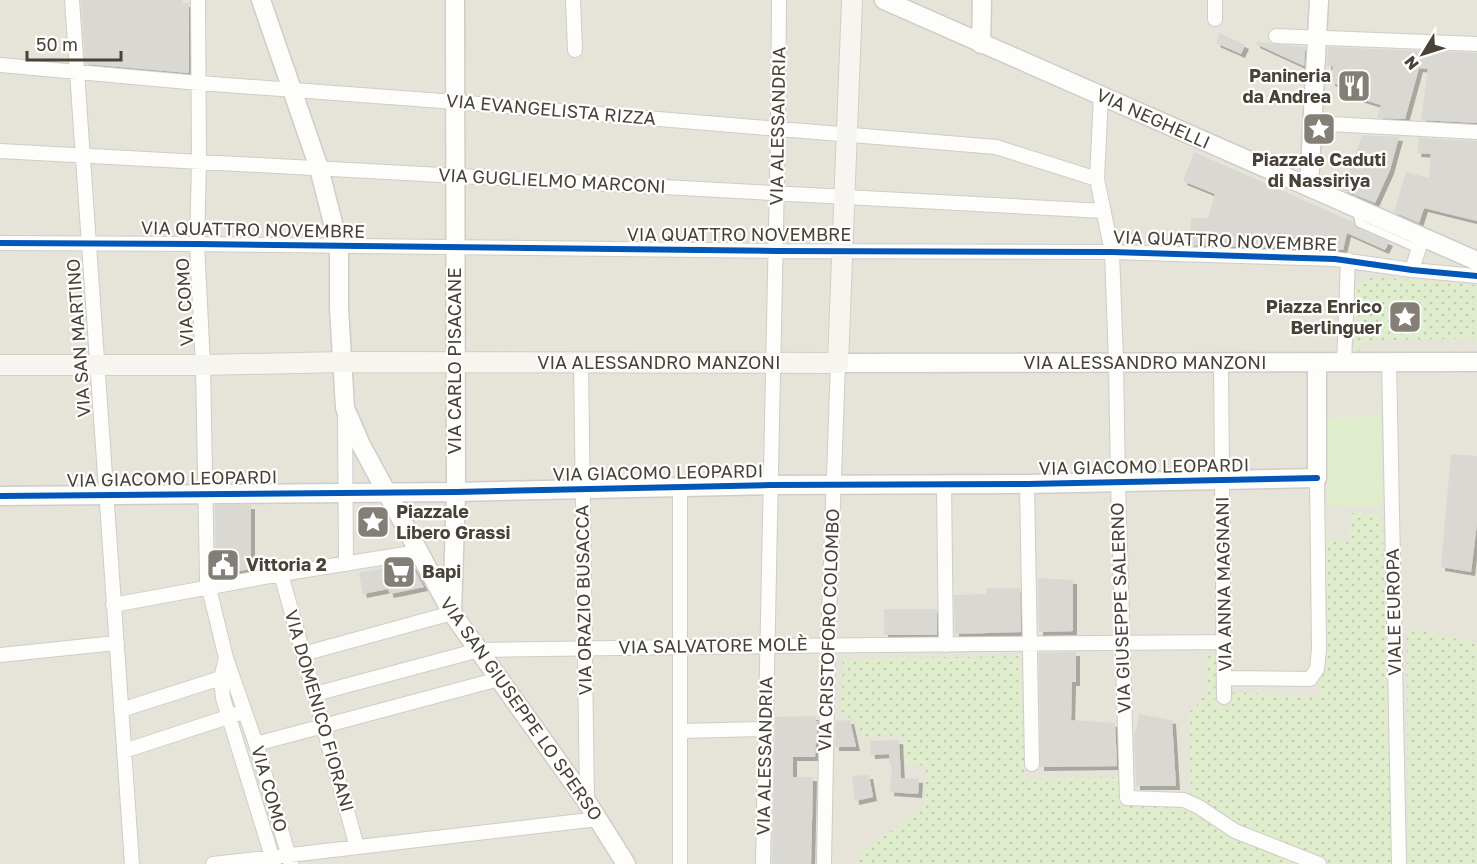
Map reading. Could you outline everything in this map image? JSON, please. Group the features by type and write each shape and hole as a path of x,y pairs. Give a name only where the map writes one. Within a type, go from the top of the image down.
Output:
{"main road":[{"name":"VIA CRISTOFORO COLOMBO","path":"838,363 852,0"},
{"name":"VIA ALESSANDRO MANZONI","path":"0,366 342,362 838,363"}],"street":[{"name":"VIA SAN MARTINO","path":"72,0 75,72 132,864"},
{"name":"VIA COMO","path":"198,0 197,244 203,365 208,588 226,658 256,744 290,859"},
{"name":"VIA SAN GIUSEPPE LO SPERSO","path":"261,0 319,168 339,247 339,309 345,408 361,445 453,613 587,802 626,864"},
{"name":"VIA CARLO PISACANE","path":"453,613 456,492 455,0"},
{"path":"573,0 575,50"},
{"name":"VIA ALESSANDRIA","path":"763,864 779,0"},
{"name":"VIA NEGHELLI","path":"884,0 1357,208 1420,243"},
{"path":"981,44 982,0"},
{"path":"1215,0 1215,20"},
{"path":"1309,187 1319,0"},
{"path":"1276,36 1477,44"},
{"name":"VIA EVANGELISTA RIZZA","path":"0,65 996,147 1097,178"},
{"name":"VIA GIUSEPPE SALERNO","path":"1101,96 1097,178 1112,252 1127,798 1184,800 1199,807 1235,831 1318,864"},
{"path":"1312,123 1477,132"},
{"name":"VIA GUGLIELMO MARCONI","path":"0,151 1104,211"},
{"name":"VIA QUATTRO NOVEMBRE","path":"0,243 1112,252 1348,260 1412,270 1477,276"},
{"path":"1420,243 1477,261"},
{"path":"1412,270 1420,243"},
{"path":"1420,243 1477,271"},
{"path":"1344,363 1348,260"},
{"name":"VIALE EUROPA","path":"1389,361 1399,864"},
{"name":"VIA ORAZIO BUSACCA","path":"581,362 587,802"},
{"name":"VIA ALESSANDRO MANZONI","path":"838,363 1477,362"},
{"name":"VIA CRISTOFORO COLOMBO","path":"824,864 828,645 838,363"},
{"name":"VIA ANNA MAGNANI","path":"1221,363 1224,697"},
{"path":"1225,678 1310,679 1317,669 1319,650 1317,364"},
{"path":"345,408 346,564"},
{"name":"VIA GIACOMO LEOPARDI","path":"0,496 681,489 771,485 1027,484 1317,478"},
{"path":"1027,484 1032,764"},
{"path":"944,485 946,645"},
{"path":"680,864 681,489"},
{"path":"113,605 418,552"},
{"name":"VIA DOMENICO FIORANI","path":"281,574 357,847"},
{"path":"303,654 453,613"},
{"name":"VIA SALVATORE MOLÈ","path":"315,694 479,651 1224,642"},
{"path":"0,655 116,643"},
{"path":"226,658 221,678 223,698 274,860"},
{"path":"121,710 221,678"},
{"path":"256,744 499,679"},
{"path":"123,751 245,711"},
{"path":"680,731 766,729"},
{"path":"213,864 290,859 357,847 598,819"}],"shaded area":[{"path":"0,0 1477,0 1477,864 0,864"}],"green space":[{"path":"1370,277 1477,285 1477,347 1475,338 1362,341 1360,351 1355,350 1355,289"},
{"path":"1381,416 1382,507 1327,505 1326,418"},
{"path":"1350,513 1382,515 1392,864 859,864 860,854 924,807 926,766 906,763 901,735 863,737 855,721 841,713 843,659 1020,656 1025,779 1120,777 1118,795 1191,797 1189,712 1197,706 1205,693 1207,679 1205,653 1216,656 1215,700 1221,707 1229,710 1233,692 1319,697 1326,538 1350,543"},
{"path":"1407,628 1477,643 1477,864 1408,864"}],"building":[{"path":"81,0 183,0 183,3 189,3 189,73 85,64"},
{"path":"1220,33 1245,45 1241,54 1216,43"},
{"path":"1256,42 1305,47 1304,66 1256,44"},
{"path":"1328,47 1477,53 1477,123 1421,120 1428,69 1419,68 1405,119 1377,118 1381,105 1358,98 1360,93 1331,82 1333,66 1327,66"},
{"path":"1362,135 1399,137 1390,170 1375,203 1343,190"},
{"path":"1419,138 1477,141 1477,221 1424,208 1419,223 1394,212 1406,172 1429,178 1431,154 1417,153"},
{"path":"1194,152 1353,222 1357,228 1389,242 1385,250 1347,233 1343,250 1190,245 1191,218 1208,218 1215,194 1183,181"},
{"path":"1451,454 1477,456 1477,523 1471,572 1441,567"},
{"path":"215,505 251,505 251,569 216,575"},
{"path":"411,564 424,587 390,594 388,589 363,594 359,573"},
{"path":"1038,578 1073,580 1073,631 1039,632"},
{"path":"987,588 1020,588 1021,632 955,634 954,595 986,594"},
{"path":"884,609 937,609 937,635 884,635"},
{"path":"1076,652 1076,682 1072,682 1071,720 1115,723 1117,766 1040,767 1039,653"},
{"path":"1139,714 1172,720 1176,786 1136,786 1134,731 1136,732"},
{"path":"816,716 816,721 818,721 815,757 793,757 793,777 813,777 811,864 772,864 775,717"},
{"path":"850,720 856,747 835,747 836,721"},
{"path":"899,740 901,778 919,779 918,794 890,792 892,766 890,766 889,754 871,755 870,741"},
{"path":"869,775 873,797 855,801 852,776"}],"cycle path":[{"path":"0,243 1112,252 1335,259 1477,276"},
{"path":"0,496 456,492 771,485 1027,484 1317,478"}],"place":[{"name":"Panineria da Andrea","path":"1354,86"},
{"name":"Piazzale Caduti di Nassiriya","path":"1319,129"},
{"name":"Piazza Enrico Berlinguer","path":"1405,317"},
{"name":"Piazzale Libero Grassi","path":"373,522"},
{"name":"Vittoria 2","path":"223,565"},
{"name":"Bapi","path":"399,572"}]}
